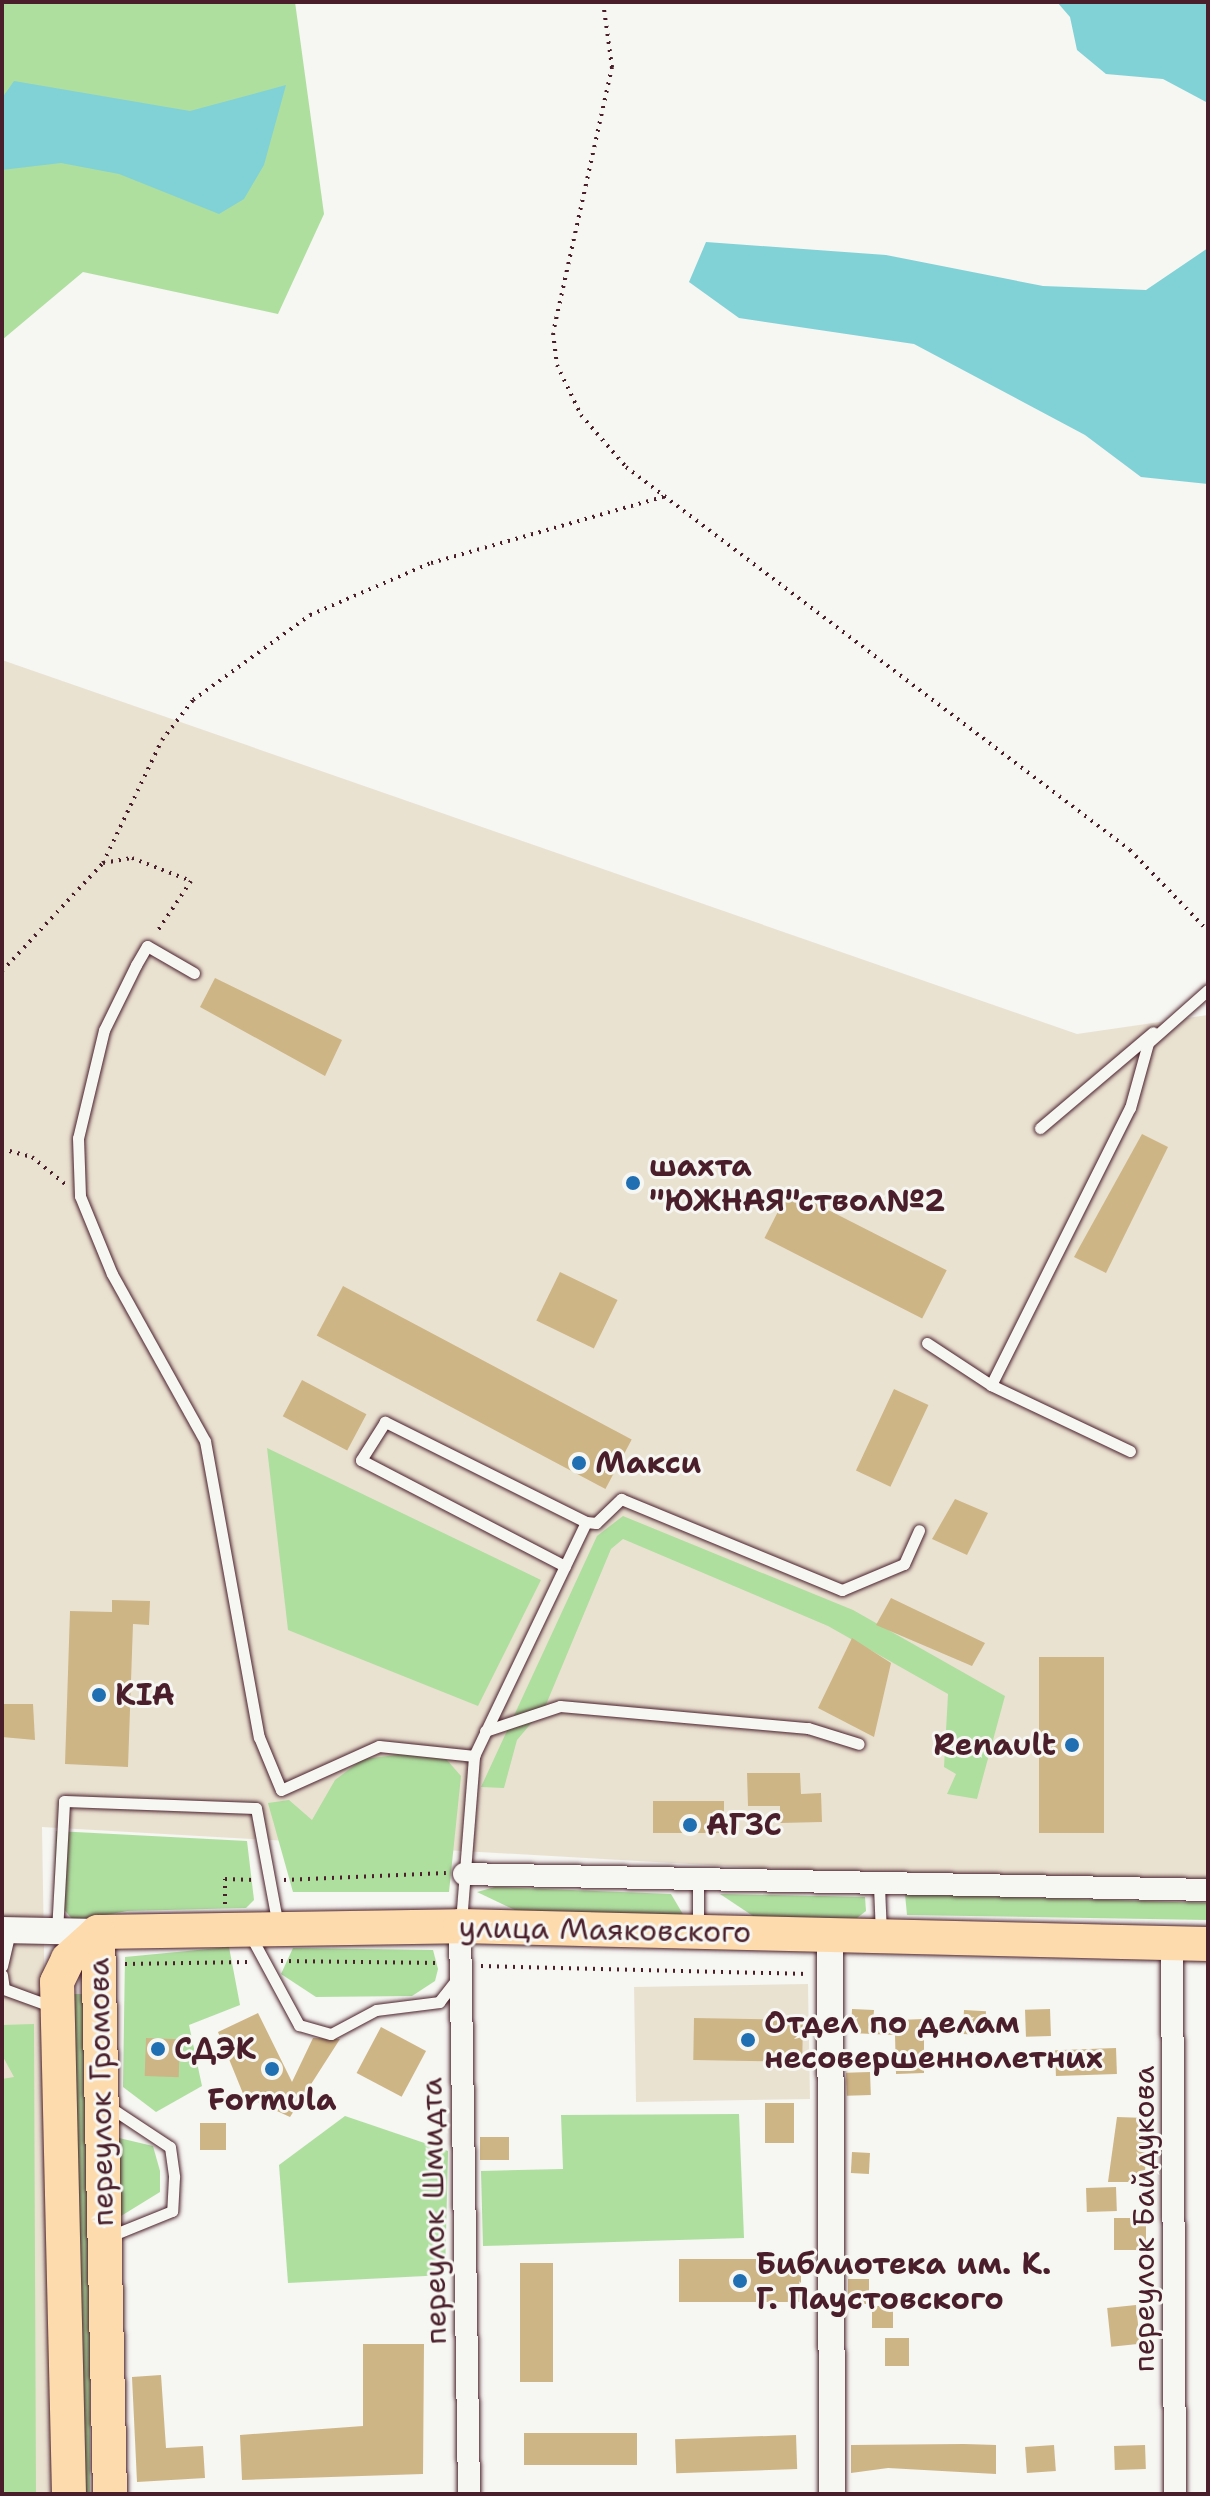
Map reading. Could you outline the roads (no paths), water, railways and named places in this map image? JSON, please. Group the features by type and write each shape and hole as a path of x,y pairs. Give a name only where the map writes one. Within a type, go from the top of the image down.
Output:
{"main road":[{"name":"улица Маяковского","path":"98,1932 249,1926 460,1926 1208,1944"},
{"name":"переулок Громова","path":"98,1932 110,2494"},
{"name":"переулок Громова","path":"69,2494 57,2009 68,1959 98,1932"}],"street":[{"name":"улица Маяковского","path":"464,1868 698,1881 1208,1890"},
{"name":"переулок Шмидта","path":"460,1926 469,2494"},
{"name":"улица Маяковского","path":"6,1930 98,1932"},
{"path":"830,1936 832,2494"},
{"name":"переулок Байдукова","path":"1172,1943 1175,2494"}],"lane":[{"path":"194,973 147,946 104,1030 78,1138 80,1196 112,1274 205,1441 259,1737 281,1790 379,1746 474,1756"},
{"path":"1040,1128 1208,990"},
{"path":"991,1385 1130,1108 1148,1043 1161,1027"},
{"path":"927,1343 991,1385 1130,1451"},
{"path":"565,1566 361,1460 385,1422 586,1522 596,1523 621,1499 842,1590 904,1564 919,1530"},
{"path":"460,1926 474,1756 586,1522"},
{"path":"485,1731 560,1706 808,1728 859,1744"},
{"path":"57,1932 64,1801 256,1808 270,1881 249,1926 262,1962 299,2025 331,2034 376,2010 439,2002 461,1968"},
{"path":"698,1881 698,1933"},
{"path":"879,1886 881,1937"},
{"path":"2,1966 6,1930"},
{"path":"2,1975 14,1995 57,2009"},
{"path":"101,2102 170,2147 174,2177 172,2211 104,2239"}],"water":[{"path":"1057,2 1208,2 1208,103 1163,79 1106,74 1077,50 1070,17"},
{"path":"14,81 190,111 286,85 264,165 244,199 219,214 119,174 61,163 2,170 2,98"},
{"path":"706,242 886,255 1043,286 1146,290 1208,248 1208,484 1141,477 1085,435 914,344 739,318 689,282"}],"place":[{"name":"шахта \"ЮЖНАЯ\"ствол№2","path":"633,1183"},
{"name":"Макси","path":"579,1463"},
{"name":"KIA","path":"99,1695"},
{"name":"Renault","path":"1072,1745"},
{"name":"АГЗС","path":"690,1825"},
{"name":"Отдел по делам несовершеннолетних","path":"748,2040"},
{"name":"СДЭК","path":"158,2049"},
{"name":"Formula","path":"272,2069"},
{"name":"Библиотека им. К. Г. Паустовского","path":"740,2281"}]}
